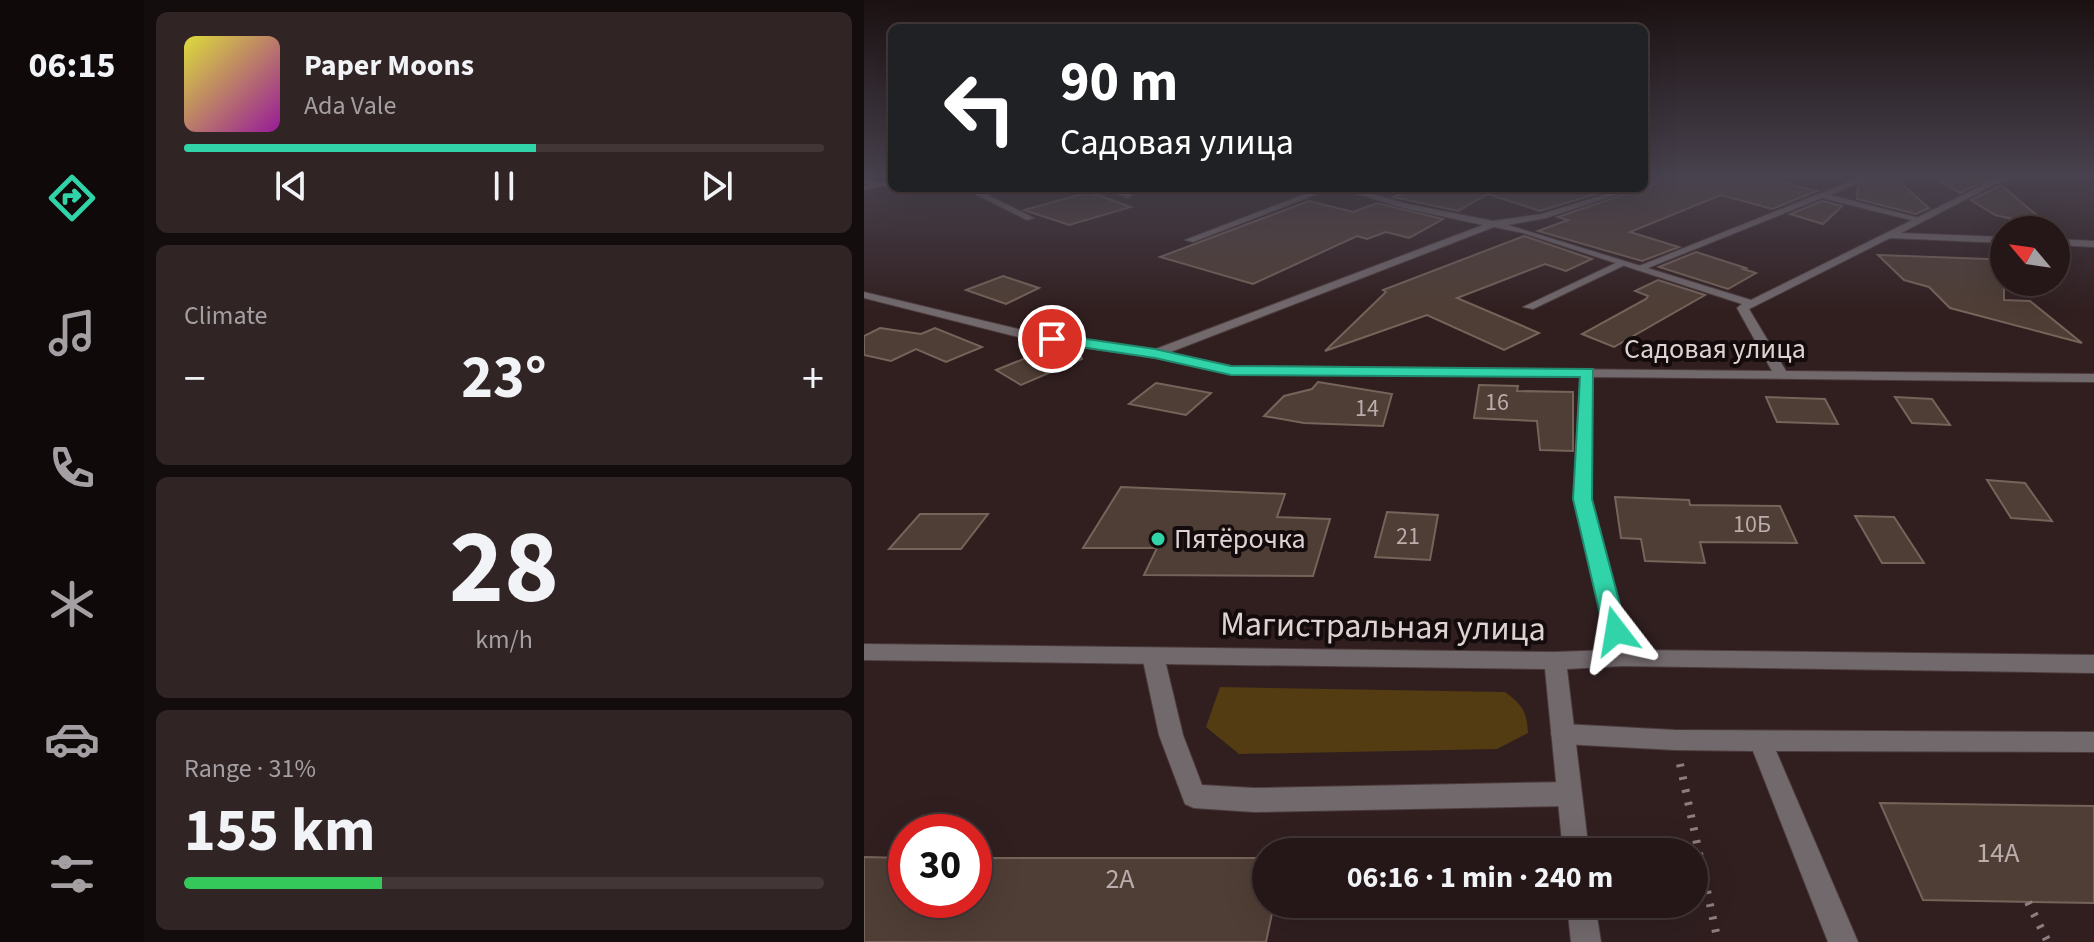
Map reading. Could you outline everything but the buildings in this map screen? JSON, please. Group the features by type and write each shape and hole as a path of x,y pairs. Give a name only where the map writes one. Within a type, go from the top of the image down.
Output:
{"street":[{"path":"1190,240 1238,222"},
{"path":"1485,222 1750,303"},
{"path":"1155,354 1494,224 1506,222"},
{"path":"1639,268 1756,222"},
{"path":"1780,373 1743,308 1912,222"},
{"path":"1883,235 1990,239"},
{"path":"2070,243 2094,244"},
{"path":"1529,307 1624,263"},
{"name":"Садовая улица","path":"864,295 1026,335 1155,354 1231,370 2094,378"},
{"path":"1587,372 1582,499 1622,658"},
{"name":"Магистральная улица","path":"864,652 2094,664"},
{"path":"1153,656 1171,735 1194,796 1254,800 1569,794"},
{"path":"1555,661 1574,838"},
{"path":"1563,734 1675,740 2094,742"},
{"path":"1760,740 1843,942"},
{"path":"1583,918 1586,942"}],"path":[{"path":"1675,740 1718,942"},
{"path":"2028,902 2048,942"}],"shaded area":[{"path":"1220,687 1505,692 1522,709 1528,733 1497,749 1239,754 1206,727"}],"place":[{"name":"Пятёрочка","path":"1158,539"}],"route":[{"path":"1052,339 1198,361 1231,370 1587,372 1582,499 1616,631"}]}
